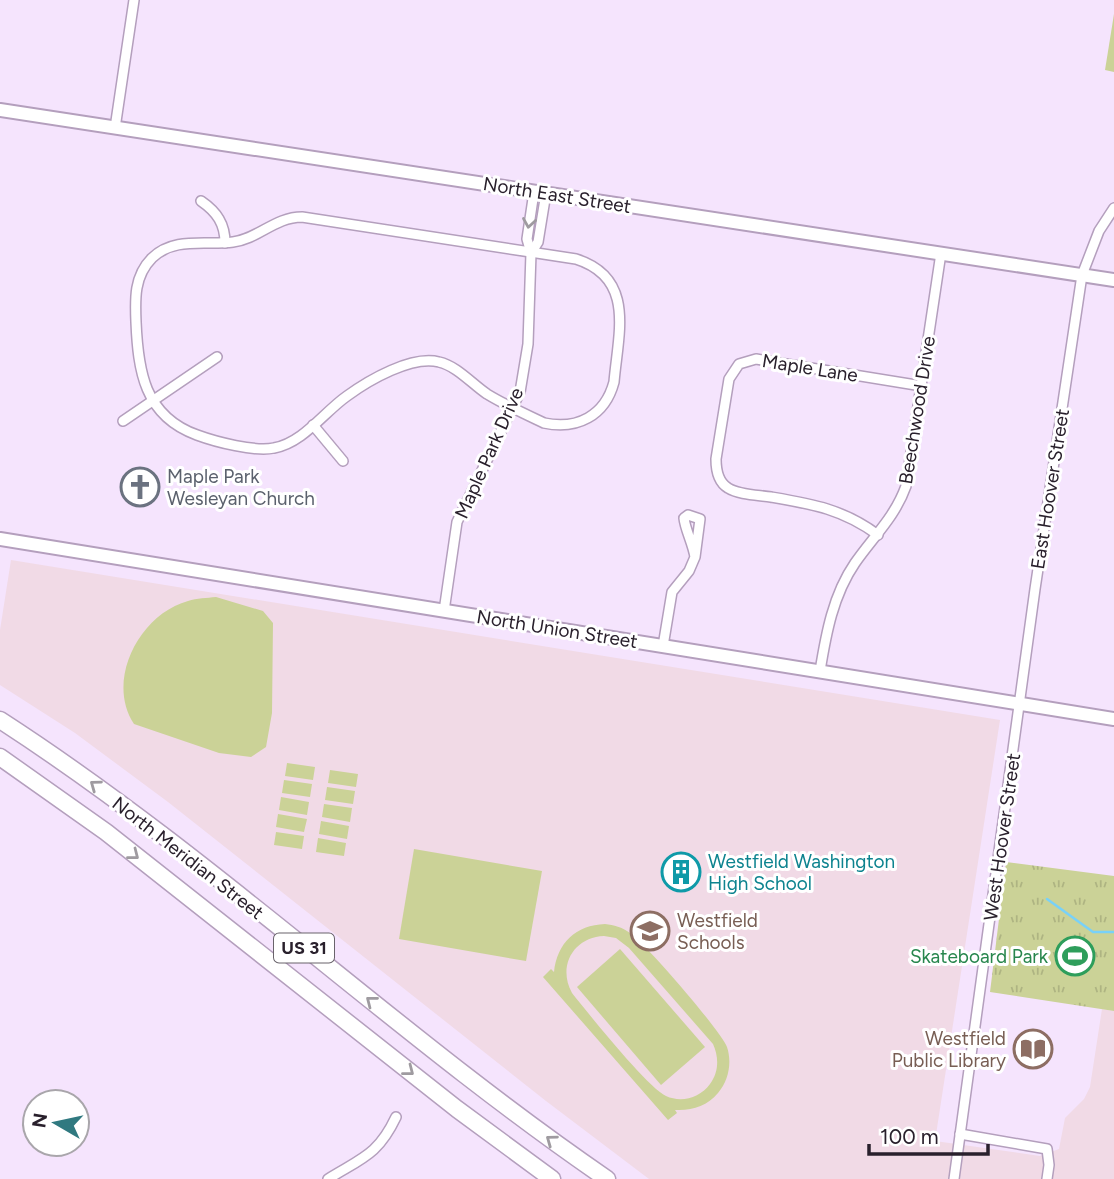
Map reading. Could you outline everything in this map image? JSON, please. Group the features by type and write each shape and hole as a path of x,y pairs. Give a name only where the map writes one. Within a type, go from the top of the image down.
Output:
{"highway":[{"name":"North Meridian Street","path":"0,720 109,796 473,1082 607,1179"},
{"name":"North Meridian Street","path":"0,757 106,832 457,1109 552,1179"}],"street":[{"path":"115,128 134,0"},
{"name":"North East Street","path":"0,110 1114,280"},
{"name":"Maple Park Drive","path":"444,611 457,522 520,392 528,344 531,253 538,242 540,192"},
{"path":"201,201 216,213 223,225 225,243"},
{"name":"East Hoover Street","path":"1019,703 1082,275 1099,231 1114,208"},
{"path":"302,217 585,262 602,272 613,286 620,302 611,395 605,405 586,420 574,424 544,423 487,394 447,364 428,360 412,362 347,396 284,446 261,449 196,435 173,422 153,400 142,380 137,358 135,294 140,275 153,258 171,246 225,243 246,239 286,219 302,217"},
{"name":"Beechwood Drive","path":"820,671 830,620 841,588 855,563 896,509 906,486 942,253"},
{"path":"123,421 217,357"},
{"name":"Maple Lane","path":"878,535 863,524 830,509 739,492 722,483 717,472 716,459 731,373 738,364 756,359 922,386"},
{"path":"313,425 343,461"},
{"name":"North Union Street","path":"0,539 1114,719"},
{"path":"663,646 672,592 689,570 695,557"},
{"name":"West Hoover Street","path":"954,1179 1019,703"},
{"path":"328,1179 374,1151 396,1117"},
{"path":"960,1134 1048,1149 1046,1179"}],"shaded area":[{"name":"Westfield Schools","path":"11,560 1000,720 935,1141 1040,1156 1059,1149 1065,1118 1084,1099 1090,1087 1102,1009 1114,1011 1114,1179 649,1179 546,1101 168,802 75,733 0,685 0,630"}],"green space":[{"path":"1114,14 1114,72 1105,70"},
{"path":"216,597 263,611 273,623 272,713 266,747 251,757 219,753 134,724 126,707 123,688 126,669 142,634 171,608 191,600"},
{"path":"287,763 315,767 313,780 285,776"},
{"path":"330,770 358,774 356,787 328,783"},
{"path":"284,780 312,784 310,797 282,793"},
{"path":"327,787 355,791 353,804 325,800"},
{"path":"281,797 309,802 307,815 279,810"},
{"path":"324,804 352,808 350,822 322,817"},
{"path":"278,814 307,819 304,832 276,827"},
{"path":"321,821 349,826 347,839 319,834"},
{"path":"276,832 304,836 302,849 274,845"},
{"path":"318,838 346,843 344,856 316,852"},
{"path":"414,849 542,871 526,961 399,939"},
{"path":"1006,862 1114,876 1114,1011 990,992"},
{"path":"595,925 618,927 639,940 722,1038 727,1047 728,1071 722,1088 709,1101 687,1110 675,1110 677,1113 668,1120 543,977 551,969 554,972 559,952 570,938","holes":["593,938 616,938 629,948 713,1044 717,1059 715,1075 706,1089 696,1096 678,1099 657,1090 618,1049 572,993 566,973 571,955 577,947"]},
{"name":"Skateboard Park","path":"1075,938 1093,968 1078,979 1059,947"},
{"path":"620,949 705,1047 661,1085 577,987"}],"waterway":[{"path":"1047,899 1093,932 1114,932"}],"place":[{"name":"Maple Park Wesleyan Church","path":"140,487"},
{"name":"Westfield Washington High School","path":"681,872"},
{"name":"Westfield Schools","path":"650,931"},
{"name":"Skateboard Park","path":"1075,956"},
{"name":"Westfield Public Library","path":"1033,1049"}]}
